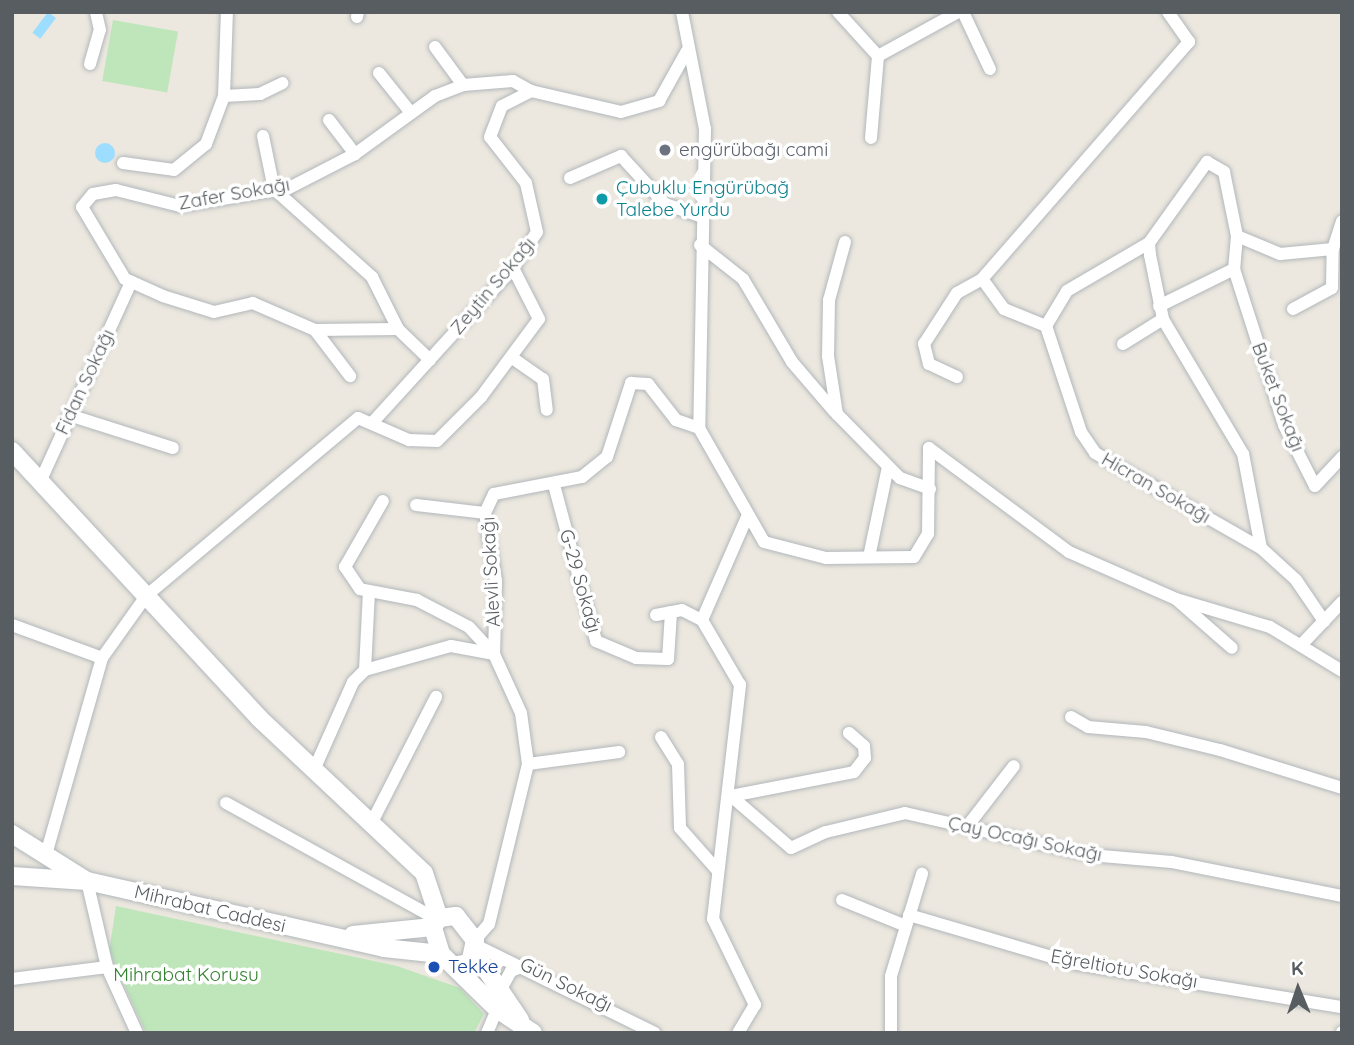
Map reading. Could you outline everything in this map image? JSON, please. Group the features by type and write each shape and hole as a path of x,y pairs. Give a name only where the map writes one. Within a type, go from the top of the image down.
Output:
{"street":[{"path":"90,64 100,30 96,12"},
{"path":"123,163 174,170 206,144 224,96 227,12"},
{"path":"682,12 687,51 705,129 700,216 699,428 747,517 764,542 826,558 914,557 928,534 929,448 1069,552 1176,599 1303,643 1342,671"},
{"path":"838,12 878,56 871,138"},
{"path":"878,56 960,12 990,69"},
{"path":"957,377 929,364 924,344 957,293 982,279 1189,42 1168,12"},
{"path":"435,47 463,85"},
{"path":"531,91 621,112 659,101 687,51"},
{"path":"380,73 411,113"},
{"name":"Zafer Sokağı","path":"131,282 93,230 82,207 93,194 116,190 180,206 274,188 289,188 355,154 411,113 463,85 513,81 531,91"},
{"path":"224,96 260,94 283,83"},
{"name":"Zeytin Sokağı","path":"372,423 513,268 537,232 526,183 490,137 502,106 531,91"},
{"path":"329,120 355,154"},
{"path":"263,136 274,188 372,278 398,329 430,360"},
{"path":"570,178 621,156 664,204 700,216"},
{"name":"Buket Sokağı","path":"1149,243 1207,162 1224,172 1237,236 1234,269 1284,425 1315,486 1342,457"},
{"path":"1293,309 1332,288 1333,249 1342,221"},
{"path":"1237,236 1280,254 1333,249"},
{"path":"837,414 828,356 829,300 845,242"},
{"path":"982,279 1004,309 1046,326 1067,290 1149,243 1163,319 1242,454 1261,548"},
{"path":"700,245 743,279 792,362 837,414 888,467 930,489"},
{"path":"46,854 103,658 146,596 358,418 410,440 438,441 511,357 539,319 513,268"},
{"path":"1159,306 1234,269"},
{"path":"131,282 214,312 253,303 315,330 398,329"},
{"name":"Fidan Sokağı","path":"40,482 131,282"},
{"path":"1123,344 1163,319"},
{"name":"Hicran Sokağı","path":"1046,326 1081,432 1096,453 1261,548 1296,580 1324,621"},
{"path":"315,330 350,376"},
{"path":"511,357 543,379 547,410"},
{"name":"Alevli Sokağı","path":"475,946 489,924 528,764 521,713 494,654 496,581 485,513 494,494 554,485 582,477 607,457 631,383 648,384 676,420 699,428"},
{"path":"69,415 173,448"},
{"path":"12,451 313,772 424,873 442,920 441,954"},
{"path":"869,557 888,467"},
{"name":"G-29 Sokağı","path":"554,485 596,641 636,658 668,659 671,612"},
{"path":"383,501 345,567 369,592 417,600 469,627 494,654"},
{"path":"416,505 485,513"},
{"path":"702,620 747,517"},
{"path":"365,670 369,592"},
{"path":"1176,599 1232,649"},
{"path":"1303,643 1342,603"},
{"path":"656,615 671,612 702,620 740,685 731,796 713,919 755,1005 738,1033"},
{"path":"12,625 103,658"},
{"path":"313,772 353,682 365,670 451,646 494,654"},
{"path":"371,824 436,697"},
{"path":"1070,717 1088,727 1146,732 1220,750 1342,788"},
{"path":"731,796 854,772 865,758 864,746 849,733"},
{"path":"662,737 678,764 680,828 718,871"},
{"path":"528,764 619,752"},
{"path":"966,828 1014,766"},
{"name":"Çay Ocağı Sokağı","path":"731,796 791,848 826,832 905,813 966,828 1342,897"},
{"path":"226,803 442,920 475,946 528,1029"},
{"path":"12,834 87,881 107,967 133,1032"},
{"path":"891,1033 891,976 922,874"},
{"path":"12,876 87,881"},
{"name":"Mihrabat Caddesi","path":"87,881 334,937"},
{"name":"Eğreltiotu Sokağı","path":"842,900 907,921 1072,963 1342,1007"},
{"path":"334,937 442,920"},
{"path":"334,937 441,954 457,965 497,1009 528,1029"},
{"path":"457,965 470,963 475,946"},
{"name":"Gün Sokağı","path":"475,946 527,965 655,1033"},
{"path":"501,989 511,971 527,965"},
{"path":"12,979 107,967"},
{"path":"486,1033 497,1009"}],"green space":[{"path":"113,20 178,31 167,93 102,81"},
{"name":"Mihrabat Korusu","path":"116,906 397,966 460,988 484,1014 474,1033 146,1033 109,952"}],"water":[{"path":"48,12 56,18 40,39 32,33"},
{"path":"105,143 112,146 115,153 112,160 105,163 98,160 95,153 98,146"}],"place":[{"name":"engürübağı cami","path":"665,150"},
{"name":"Çubuklu Engürübağ Talebe Yurdu","path":"602,199"},
{"name":"Tekke","path":"434,967"}]}
